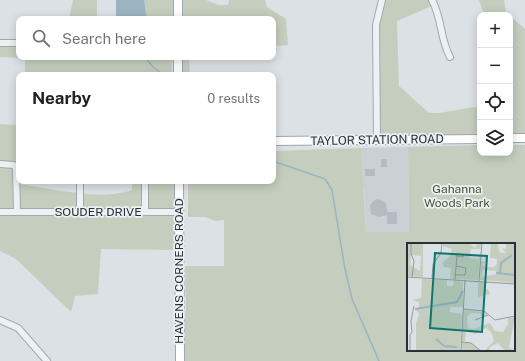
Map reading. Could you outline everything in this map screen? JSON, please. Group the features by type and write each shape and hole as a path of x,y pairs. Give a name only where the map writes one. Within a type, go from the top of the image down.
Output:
{"main road":[{"path":"178,0 178,16"},
{"path":"178,60 178,72"},
{"path":"513,138 525,138"},
{"name":"TAYLOR STATION ROAD","path":"276,141 477,139"},
{"name":"HAVENS CORNERS ROAD","path":"179,184 180,361"}],"street":[{"path":"377,140 376,25 382,0"},
{"path":"432,0 436,8 444,46 450,57"},
{"path":"0,43 16,43"},
{"path":"0,164 14,165 16,168"},
{"path":"16,184 17,212"},
{"path":"80,184 80,212"},
{"path":"145,184 145,212"},
{"name":"SOUDER DRIVE","path":"0,212 179,212"},
{"path":"0,320 18,328 46,361"}],"shaded area":[{"path":"408,147 409,232 366,233 364,188 361,188 361,148"}],"green space":[{"path":"73,0 97,0 97,16 70,16"},
{"path":"144,0 173,0 173,16 147,16"},
{"path":"182,0 206,0 218,5 228,5 229,0 265,0 267,7 286,19 288,45 276,46 276,16 182,16"},
{"path":"384,0 428,0 432,6 397,21 399,86 429,113 439,113 477,107 477,136 388,138 380,133 379,23"},
{"path":"479,0 504,0 506,12 483,12"},
{"path":"513,19 525,29 525,136 513,136"},
{"path":"0,46 16,46 16,58 0,57"},
{"path":"25,60 172,60 172,72 25,72"},
{"path":"183,60 189,60 190,72 183,72"},
{"path":"0,124 16,125 16,184 77,193 107,194 132,190 132,184 174,184 175,250 101,249 98,294 75,296 71,312 16,259 0,251"},
{"name":"Gahanna Woods Park","path":"477,145 477,156 513,156 513,145 525,145 525,361 182,361 182,330 186,309 185,266 224,266 224,220 215,221 206,217 188,217 188,184 276,184 276,151 361,148 366,232 409,232 408,147"}],"water":[{"path":"116,0 144,0 147,16 116,16"}],"building":[{"path":"381,159 387,159 387,167 381,167"},
{"path":"365,169 375,169 375,176 365,176"},
{"path":"378,199 386,203 387,212 397,212 397,224 387,224 387,215 379,217 371,214 370,206 373,201"}],"waterway":[{"path":"147,60 160,72"},
{"path":"276,162 325,179 332,190 345,269 352,299 379,361"}]}
